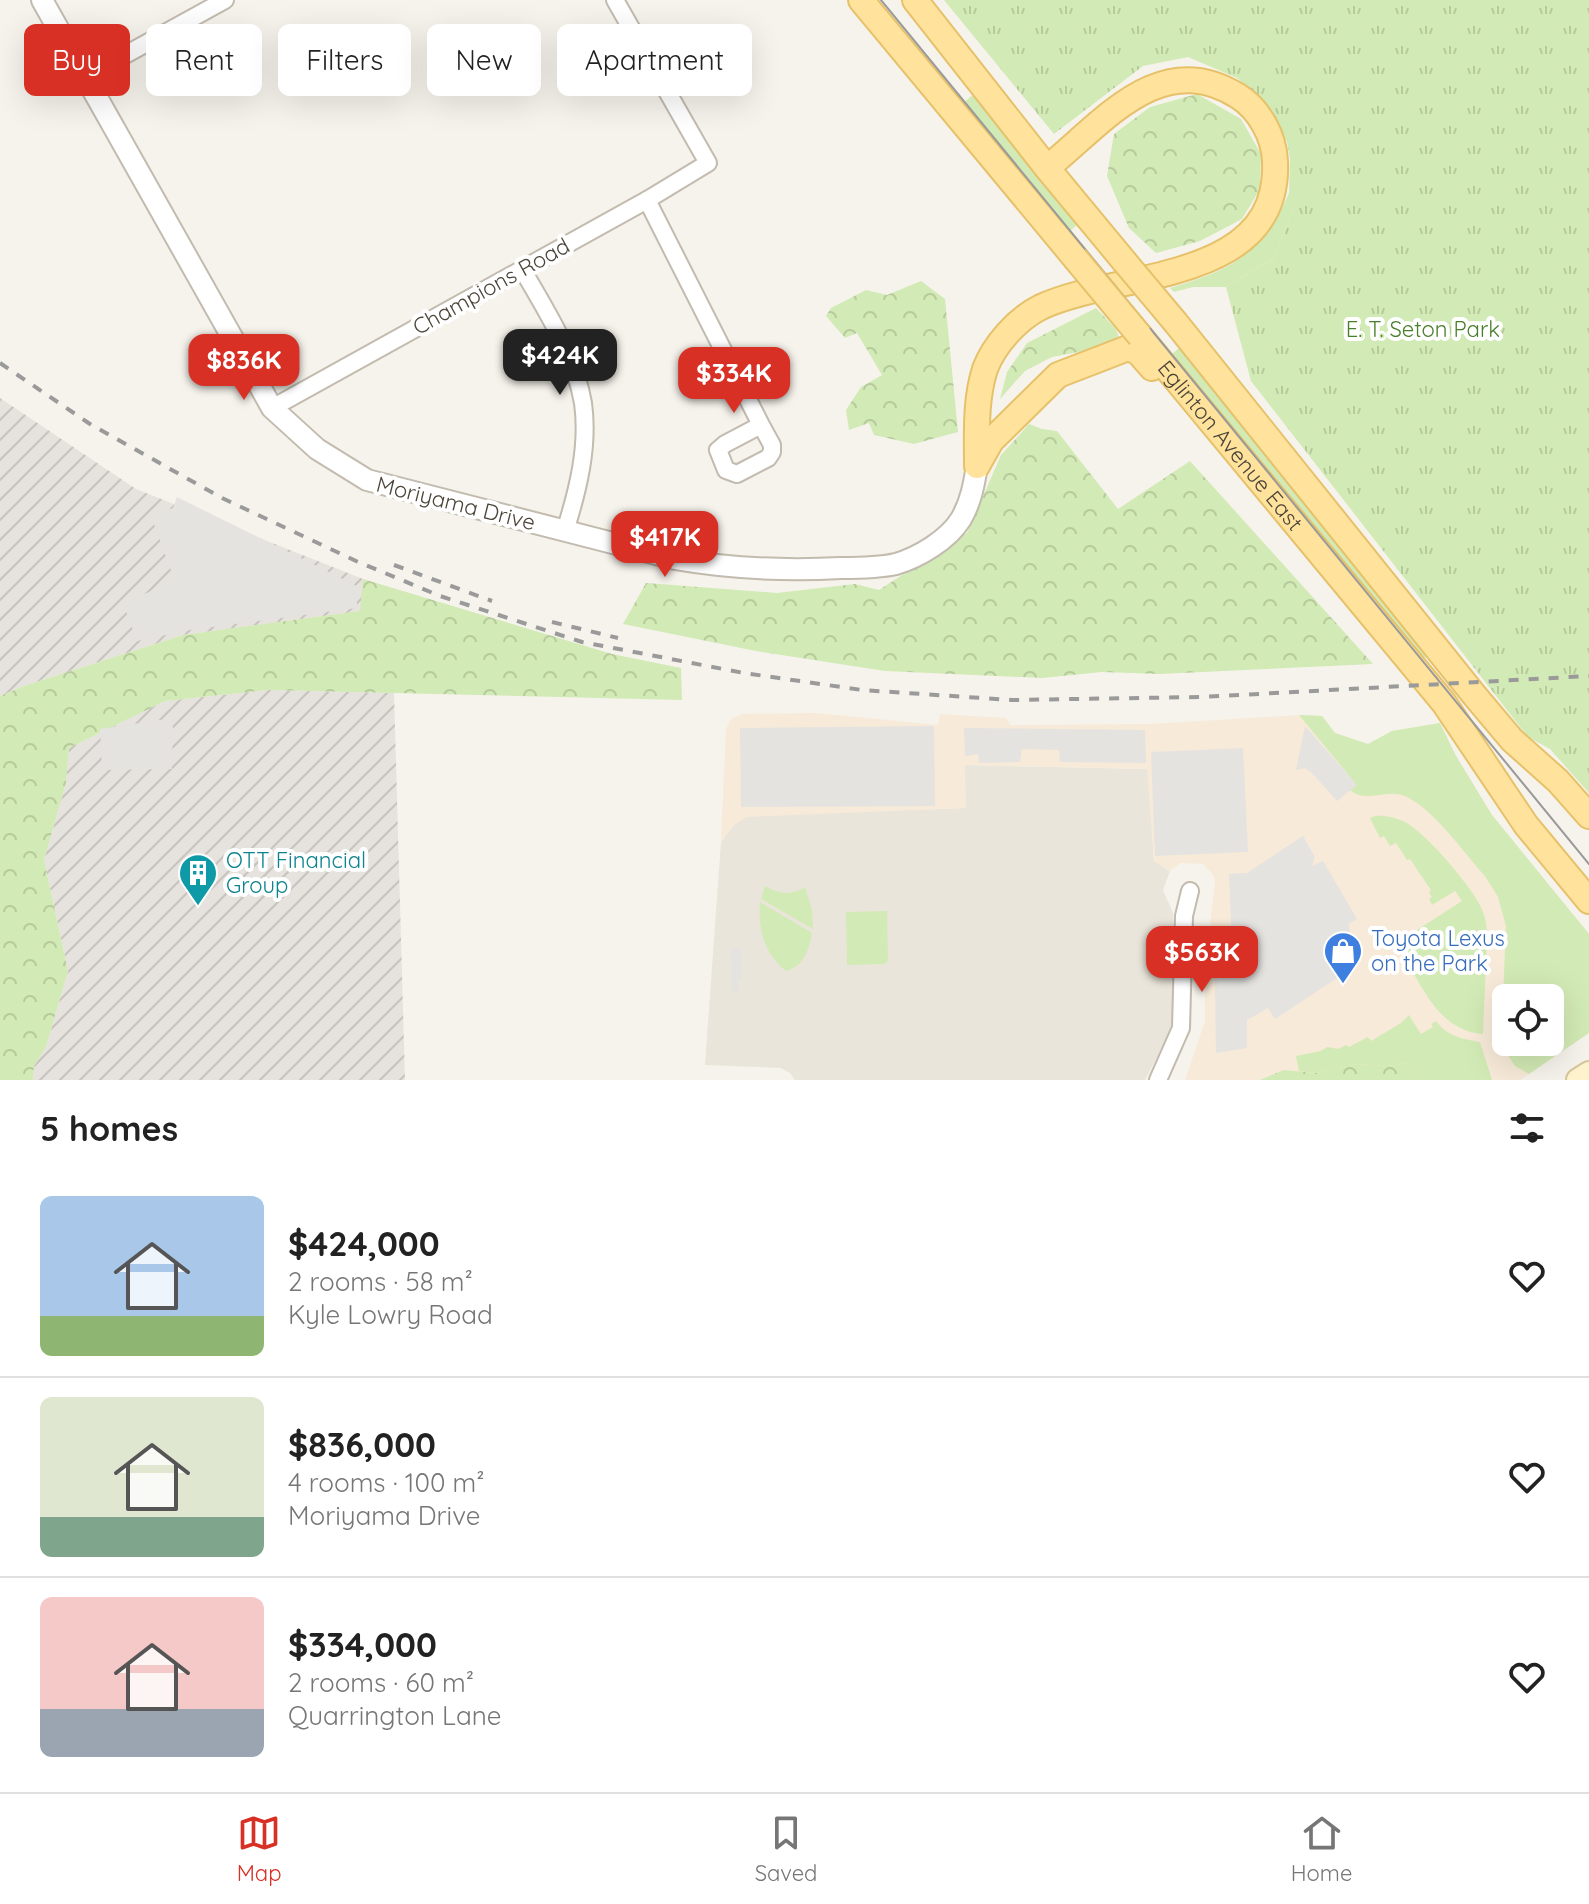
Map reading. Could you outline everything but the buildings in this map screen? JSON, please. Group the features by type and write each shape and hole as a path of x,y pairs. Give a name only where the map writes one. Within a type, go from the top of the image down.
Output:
{"main road":[{"name":"Eglinton Avenue East","path":"861,0 1444,703 1526,825 1589,901"},
{"name":"Eglinton Avenue East","path":"915,0 1047,168 1176,323 1484,707 1512,740 1558,781 1589,816"},
{"path":"977,466 978,408 982,385 986,368 1006,335 1039,308 1177,271 1204,262 1238,243 1252,232 1271,201 1276,162 1267,130 1258,114 1244,100 1224,87 1198,79 1177,79 1143,90 1115,109 1047,168"},
{"path":"977,466 991,441 1058,375 1128,348 1138,352 1214,438 1260,481"},
{"path":"1578,1080 1589,1073"}],"street":[{"name":"Moriyama Drive","path":"42,0 55,24"},
{"path":"130,52 225,0"},
{"name":"Champions Road","path":"272,408 708,163 615,0"},
{"name":"Moriyama Drive","path":"96,96 272,408 317,449 367,480 675,559 774,571 895,564 929,548 961,519 971,496 977,466"},
{"path":"647,200 761,425"},
{"path":"522,269 572,364 583,404 583,454 577,494 565,531"},
{"path":"1158,1080 1181,1028 1184,916 1190,891"}],"shaded area":[{"path":"0,398 136,489 363,579 361,611 183,635 0,696"},
{"path":"177,497 357,586 357,608 190,630 137,641 123,603 175,581 151,516 173,508"},
{"path":"268,690 394,693 405,1080 33,1080 34,1066 46,1047 68,971 44,860 66,783 69,748 165,701"},
{"path":"816,713 938,725 940,714 1006,718 1011,725 1150,724 1299,715 1322,716 1335,733 1368,744 1392,731 1440,723 1492,815 1589,934 1589,1033 1564,1050 1564,984 1492,984 1492,1056 1555,1056 1520,1080 1185,1080 1205,1021 1205,936 1210,926 1215,882 1203,864 1180,863 1170,871 1154,861 1147,769 965,765 966,808 746,817 734,825 721,842 726,729 731,719 742,714"},
{"path":"173,718 172,769 102,770 100,729"},
{"path":"934,726 935,806 741,807 740,728"},
{"path":"1305,726 1357,785 1337,801 1312,773 1305,768 1296,770"},
{"path":"964,728 1145,730 1146,763 1060,762 1059,750 1022,749 1020,762 979,763 978,754 965,756"},
{"path":"1243,748 1248,852 1155,856 1151,752"},
{"path":"964,765 1148,769 1154,861 1170,871 1163,890 1173,913 1176,1007 1168,1036 1145,1080 795,1080 781,1068 705,1065 721,842 734,825 746,817 761,815 965,808"},
{"path":"1303,836 1315,857 1312,866 1323,861 1357,919 1349,924 1351,945 1345,959 1351,969 1275,1019 1268,1008 1247,1020 1247,1048 1216,1053 1214,929 1229,928 1231,924 1229,874 1247,873"},
{"path":"741,947 742,979 738,980 739,993 732,993 731,948"}],"green space":[{"name":"E. T. Seton Park","path":"944,0 1589,0 1589,793 1550,749 1528,737 1251,381 1226,287 1274,258 1294,206 1294,194 1289,193 1287,142 1272,110 1237,78 1188,57 1143,66 1054,134"},
{"path":"976,92 1080,222 1068,233 961,105"},
{"path":"1197,94 1241,119 1261,154 1260,189 1242,219 1200,241 1156,253 1129,228 1107,176 1114,134 1150,107"},
{"path":"1289,193 1295,193 1294,206 1274,258 1226,287 1193,287 1174,292 1170,288 1211,274 1243,256 1268,231"},
{"path":"921,281 945,299 958,432 914,444 874,435 869,423 849,430 846,410 861,387 882,375 857,333 845,338 826,316 831,308 866,290 887,295"},
{"path":"1096,308 1116,329 1121,344 1052,357 1025,371 1000,399 1007,372 1027,343"},
{"path":"1180,347 1431,653 1421,661 1171,355"},
{"path":"1029,424 1057,431 1118,509 1190,461 1373,664 1160,674 1102,672 1042,678 885,671 756,651 623,624 646,583 777,593 855,584 879,590 967,533 1001,455"},
{"path":"363,579 612,654 681,668 682,700 268,690 165,701 69,748 66,783 44,860 68,971 46,1047 34,1066 33,1080 0,1080 0,696 183,635 360,611"},
{"path":"1299,715 1322,716 1335,733 1368,744 1392,731 1440,723 1492,815 1589,934 1589,1033 1564,1050 1564,984 1504,984 1506,926 1498,897 1485,876 1448,832 1427,811 1405,796 1363,796 1350,790 1356,784"},
{"path":"1370,818 1394,818 1414,828 1447,861 1481,907 1487,934 1483,1034 1467,1031 1442,1015 1432,1004 1400,949 1403,946 1400,941 1462,901 1455,891 1432,905 1429,899 1432,897 1431,890 1410,859 1407,860 1396,843 1390,846 1384,836 1380,838"},
{"path":"765,886 785,893 805,887 812,910 813,929 761,899"},
{"path":"760,902 812,933 805,956 792,969 786,971 768,949 760,922"},
{"path":"887,911 888,961 885,964 847,965 846,912"},
{"path":"1409,1015 1421,1034 1433,1027 1431,1024 1436,1021 1450,1033 1480,1042 1492,1080 1422,1080 1407,1063 1390,1066 1357,1064 1316,1073 1299,1071 1296,1056 1327,1047 1349,1047 1368,1037 1371,1041"},
{"path":"1509,1056 1555,1056 1529,1074 1515,1066"},
{"path":"1407,1063 1422,1080 1260,1080 1284,1070 1316,1073 1357,1064 1390,1066"}],"tram line":[{"path":"881,0 1589,864"}],"railway":[{"path":"0,363 90,424 222,498 356,561 440,596 582,642 744,673 862,690 1012,700 1202,697 1589,676"},
{"path":"394,565 492,601"},
{"path":"552,622 618,638"}],"place":[{"name":"OTT Financial Group","path":"198,907"},
{"name":"Toyota Lexus on the Park","path":"1343,985"}]}
